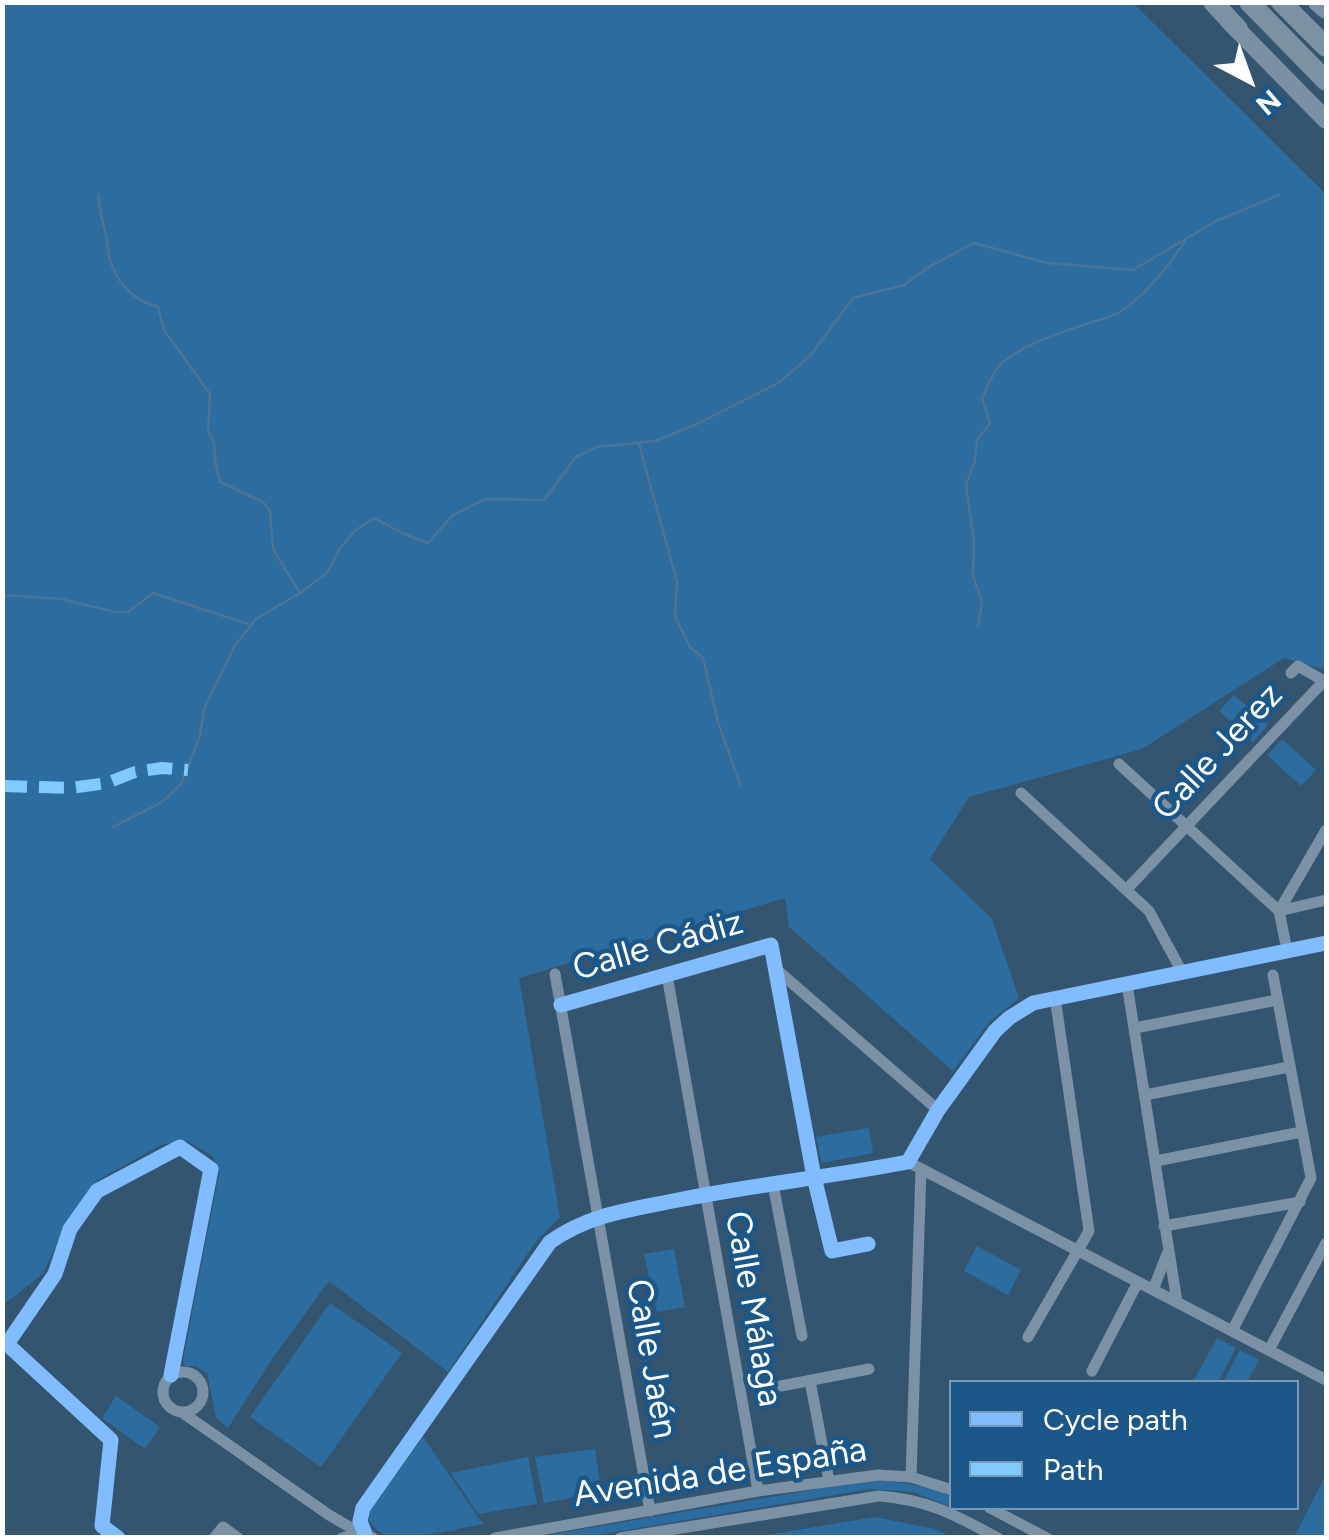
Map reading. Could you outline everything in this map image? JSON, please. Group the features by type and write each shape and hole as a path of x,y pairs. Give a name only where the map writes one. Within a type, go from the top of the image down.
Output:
{"highway":[{"path":"1211,2 1326,120"},
{"path":"1249,2 1326,81"},
{"path":"1281,2 1326,47"}],"street":[{"name":"Calle Jerez","path":"1126,890 1324,680 1298,666 1291,673"},
{"path":"1119,764 1278,911 1287,950"},
{"path":"1021,793 1149,912 1182,972"},
{"path":"1278,911 1326,830"},
{"path":"1278,911 1326,900"},
{"path":"908,1162 938,1110 996,1031 1033,1003 1326,943"},
{"name":"Calle Cádiz","path":"562,1005 771,945 777,970"},
{"path":"777,970 938,1110"},
{"path":"777,970 814,1177 832,1251 868,1244"},
{"name":"Calle Jaén","path":"555,974 650,1510"},
{"name":"Calle Málaga","path":"667,975 758,1492"},
{"path":"1232,1331 1311,1178 1273,975"},
{"path":"1127,984 1176,1302"},
{"path":"1028,1337 1089,1231 1056,996"},
{"path":"1135,1028 1278,1000"},
{"path":"1145,1095 1289,1067"},
{"path":"1156,1161 1301,1132"},
{"path":"118,1538 102,1526 111,1440 7,1344 54,1274 70,1229 97,1191 180,1147 211,1169 171,1375 162,1394 167,1405 183,1412 199,1406 204,1393"},
{"path":"366,1535 360,1521 363,1508 550,1242 598,1216 814,1177 908,1162 1326,1380"},
{"path":"912,1477 921,1170"},
{"path":"773,1184 802,1336"},
{"path":"1164,1226 1300,1202"},
{"path":"1269,1350 1326,1244"},
{"path":"1153,1290 1168,1250"},
{"path":"1092,1371 1138,1282"},
{"path":"782,1386 869,1370"},
{"path":"171,1375 182,1371 196,1375 202,1382 208,1430"},
{"path":"810,1381 828,1482"},
{"path":"183,1412 329,1514 366,1535"},
{"name":"Avenida de España","path":"495,1538 878,1474 912,1477 949,1489"},
{"name":"Avenida de España","path":"620,1538 879,1496 939,1507 998,1538"},
{"path":"329,1514 348,1516 363,1508"},
{"path":"994,1510 1047,1538"},
{"path":"329,1514 338,1538 366,1535"},
{"path":"214,1538 222,1527 238,1538"}],"shaded area":[{"path":"2,3 1133,3 1326,194 1326,670 1284,658 1142,749 969,797 930,859 992,919 1019,998 990,1021 953,1071 789,927 785,898 519,978 560,1217 537,1240 448,1372 329,1281 228,1428 216,1418 207,1373 196,1366 185,1366 183,1360 219,1173 213,1156 187,1141 163,1144 98,1180 61,1234 43,1274 3,1305"},
{"path":"1234,695 1268,725 1253,742 1219,711"},
{"path":"1282,739 1316,770 1301,786 1267,755"},
{"path":"869,1128 873,1153 822,1163 816,1137"},
{"path":"977,1246 1021,1270 1008,1295 964,1271"},
{"path":"674,1249 685,1307 657,1312 644,1254"},
{"path":"330,1303 402,1353 321,1467 250,1417"},
{"path":"1217,1338 1236,1348 1219,1380 1194,1380"},
{"path":"1240,1350 1259,1360 1248,1380 1224,1380"},
{"path":"116,1396 160,1427 145,1449 102,1418"},
{"path":"423,1437 483,1524 397,1537 384,1535 369,1521 370,1511"},
{"path":"595,1449 601,1488 598,1493 544,1503 535,1457"},
{"path":"528,1457 537,1504 478,1514 451,1473"},
{"path":"1326,1475 1326,1537 1294,1537"},
{"path":"870,1480 931,1489 949,1496 949,1506 913,1492 870,1489 585,1537 530,1538"},
{"path":"875,1517 935,1529 952,1537 755,1537"}],"waterway":[{"path":"98,195 109,256 117,276 134,296 158,307 164,330 210,394 208,432 214,443 220,482 263,502 270,511 273,549 300,593"},
{"path":"113,827 162,802 181,784 200,736 204,709 234,647 256,619 327,573 340,548 374,518 428,543 453,515 485,499 544,500 576,457 597,447 655,441 778,383 810,356 853,298 904,285 974,243 1048,263 1133,270 1216,221 1279,195"},
{"path":"978,626 982,602 973,576 974,542 966,485 975,461 977,440 990,424 982,398 992,376 1008,358 1028,346 1120,312 1157,278 1187,238"},
{"path":"639,444 677,582 675,616 690,647 703,658 718,722 741,787"},
{"path":"2,595 61,599 128,612 153,593 248,624"}],"marked path":[{"path":"2,786 70,788 107,783 135,772 188,770"}],"cycle path":[{"path":"365,1534 360,1521 363,1508 550,1242 564,1233 640,1207 908,1162 938,1110 995,1031 1033,1003 1326,943"},
{"path":"561,1005 771,945 814,1177 832,1251 868,1244"},
{"path":"118,1538 102,1526 111,1440 7,1344 55,1274 70,1229 97,1191 180,1147 211,1169 171,1375"}]}
